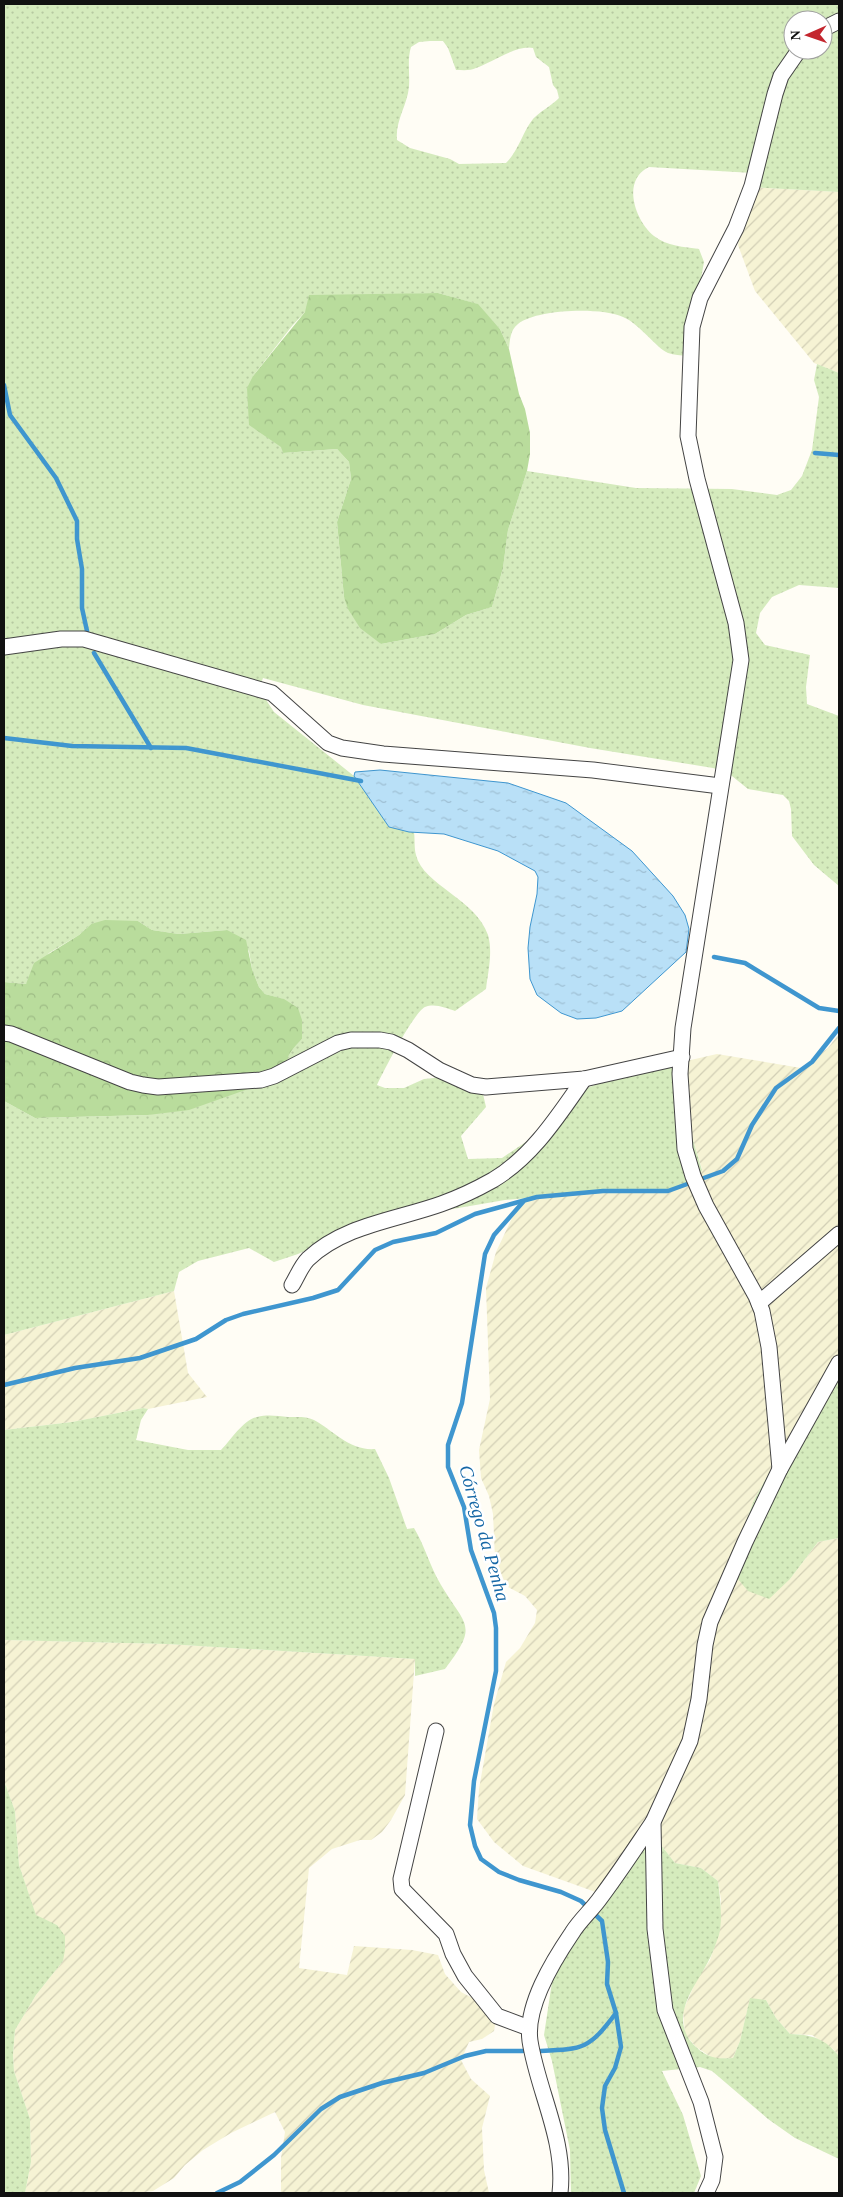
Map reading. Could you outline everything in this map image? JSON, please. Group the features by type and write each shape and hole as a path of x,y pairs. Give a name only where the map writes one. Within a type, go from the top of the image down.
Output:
{"street":[{"path":"780,1469 766,1325 759,1303 696,1182 685,1149 683,1134 683,1028 735,698 740,654 736,623 693,462 688,436 687,411 692,327 700,298 736,228 752,186 775,94 782,76 792,60"},
{"path":"4,647 61,639 84,639 248,684 272,693 328,743 342,748 383,754 593,770 720,786"},
{"path":"4,1032 130,1082 158,1087 261,1080 274,1076 338,1043 367,1040 391,1042 408,1050 439,1070 472,1085 486,1087 584,1079 682,1056"},
{"path":"292,1285 307,1261 321,1248 347,1234 442,1204 492,1180 506,1171 519,1161 553,1124 584,1079"},
{"path":"759,1303 839,1234"},
{"path":"560,2193 562,2179 555,2128 535,2061 529,2028 530,2019 549,1970 573,1931 591,1910 653,1822 690,1741 699,1699 705,1645 710,1622 744,1542 780,1469 839,1363"},
{"path":"436,1731 402,1879 402,1889 446,1934 453,1954 466,1976 497,2016 529,2028"},
{"path":"653,1822 654,1929 664,2010 701,2102 715,2157 712,2180 706,2193"}],"shaded area":[{"path":"749,187 839,192 839,373 814,363 755,291 738,245"},
{"path":"839,1034 839,1355 817,1386 754,1500 740,1537 790,1579 818,1542 839,1538 839,2056 833,2049 812,2035 790,2034 776,2018 766,2000 750,1999 740,2041 733,2058 714,2059 696,2047 685,2034 683,2011 696,1981 710,1960 719,1933 721,1900 718,1881 701,1868 675,1863 661,1845 660,1803 601,1894 523,1866 494,1842 477,1819 479,1789 494,1704 506,1662 520,1648 535,1623 537,1610 525,1596 506,1586 495,1557 493,1514 489,1496 481,1478 479,1450 490,1399 486,1288 496,1252 521,1199 605,1192 659,1193 702,1169 690,1130 682,1062 717,1054 801,1068 828,1048"},
{"path":"174,1291 188,1373 207,1397 72,1422 4,1430 4,1335"},
{"path":"4,1640 166,1644 415,1659 405,1795 382,1832 371,1840 360,1840 332,1849 309,1868 299,1968 347,1975 354,1946 412,1950 438,1955 445,1974 461,1992 482,2003 496,2019 494,2031 482,2039 469,2042 461,2060 471,2079 490,2096 482,2128 484,2170 489,2193 281,2193 281,2158 285,2132 275,2112 231,2133 203,2150 185,2165 174,2178 153,2191 136,2193 25,2193 31,2162 30,2119 14,2071 15,2030 36,1995 63,1961 57,1925 36,1916 19,1865 15,1811 4,1781"}],"green space":[{"path":"4,4 839,4 839,192 749,187 753,173 649,167 640,173 635,181 634,201 641,221 647,229 664,242 676,246 699,249 704,262 687,356 670,354 663,350 636,325 623,317 585,311 539,315 527,319 513,329 509,349 500,329 477,304 438,293 376,295 305,312 253,376 267,436 282,447 283,453 337,449 349,462 351,479 337,522 344,597 381,644 435,634 466,615 492,607 503,568 508,530 527,471 636,488 732,489 777,495 791,490 802,476 812,450 819,397 814,380 817,364 839,373 839,588 799,585 772,597 760,613 756,633 765,645 810,655 806,687 807,704 839,716 839,886 814,865 792,836 789,801 783,795 748,789 727,772 363,705 263,678 259,689 274,712 354,776 389,827 414,832 415,852 421,866 439,884 473,912 482,922 488,935 490,955 486,989 455,1011 440,1006 433,1006 425,1007 420,1011 399,1043 377,1085 385,1088 404,1088 424,1079 444,1077 483,1094 486,1107 461,1136 468,1159 502,1158 533,1137 574,1093 621,1075 682,1062 690,1130 702,1170 694,1183 679,1189 659,1193 605,1192 505,1200 359,1225 298,1254 274,1262 249,1248 198,1261 179,1272 174,1291 4,1335 4,1101 35,1118 148,1115 286,1060 288,1054 302,1039 283,999 265,994 259,987 252,969 249,951 227,930 179,934 152,930 138,921 91,924 79,935 49,953 26,984 4,982","holes":["443,41 448,48 456,70 474,69 512,51 527,48 533,48 536,57 549,67 553,85 557,90 559,98 533,119 514,153 506,163 459,164 450,159 410,148 397,140 399,120 409,87 411,47 419,42"]},
{"path":"438,293 478,304 500,329 509,349 519,394 525,409 530,433 530,454 527,471 508,530 503,568 492,607 466,615 435,634 381,644 360,628 348,609 344,597 337,522 351,479 349,462 337,449 283,453 281,447 249,425 247,388 253,376 305,312 309,295"},
{"path":"105,920 138,921 152,930 179,934 227,930 246,940 252,969 259,987 265,994 284,999 298,1008 302,1020 302,1039 288,1056 287,1068 251,1088 189,1110 148,1115 35,1118 4,1101 4,982 26,984 34,963 79,935 91,924"},
{"path":"839,1355 839,1538 818,1542 790,1579 769,1599 748,1591 737,1578 740,1537 754,1500 817,1386"},
{"path":"143,1408 148,1409 141,1420 136,1440 188,1450 221,1450 247,1422 257,1417 269,1415 311,1419 350,1444 366,1449 375,1449 389,1478 407,1529 414,1528 437,1578 465,1626 462,1643 445,1669 415,1676 415,1659 166,1644 4,1640 4,1430 72,1422"},
{"path":"4,1781 15,1811 19,1865 36,1915 57,1925 65,1936 63,1961 36,1995 15,2030 14,2071 30,2119 31,2162 25,2193 4,2193"},
{"path":"660,1802 661,1845 675,1863 701,1868 718,1881 720,1894 721,1915 719,1935 687,2001 683,2022 686,2032 692,2043 706,2055 716,2058 733,2058 740,2041 750,1998 766,2000 776,2018 790,2034 812,2037 828,2045 839,2056 839,2159 795,2138 768,2119 712,2071 700,2067 662,2071 683,2115 701,2176 694,2193 571,2193 570,2150 552,2061 544,2035 554,1969"}],"water":[{"path":"380,770 508,783 566,803 632,851 673,896 685,915 689,929 686,952 622,1011 596,1018 577,1019 561,1013 537,995 530,979 528,948 537,894 538,877 535,871 498,851 444,834 409,832 389,827 354,776 355,772"}],"waterway":[{"path":"4,385 10,415 56,478 77,521 77,539 82,569 82,608 87,631"},
{"path":"815,453 839,455"},
{"path":"94,653 151,748"},
{"path":"4,738 72,746 186,748 361,781"},
{"path":"714,957 745,963 819,1008 839,1011"},
{"path":"4,1385 75,1368 140,1358 196,1339 226,1320 243,1314 313,1298 338,1290 375,1250 393,1242 436,1233 475,1214 537,1197 603,1191 668,1191 723,1171 737,1159 752,1125 776,1088 812,1062 839,1028"},
{"name":"Córrego da Penha","path":"523,1202 494,1235 485,1254 462,1403 448,1445 448,1467 464,1507 471,1550 494,1613 496,1628 496,1671 474,1781 470,1825 475,1846 481,1859 499,1872 561,1892 581,1901 602,1921 608,1962 607,1984 616,2013 621,2047 615,2068 605,2086 602,2108 605,2130 624,2193"},
{"path":"540,2051 576,2048 584,2045 599,2034 616,2013"},
{"path":"217,2193 240,2182 274,2155 321,2109 340,2097 382,2083 424,2073 465,2056 486,2051 523,2051"}]}
